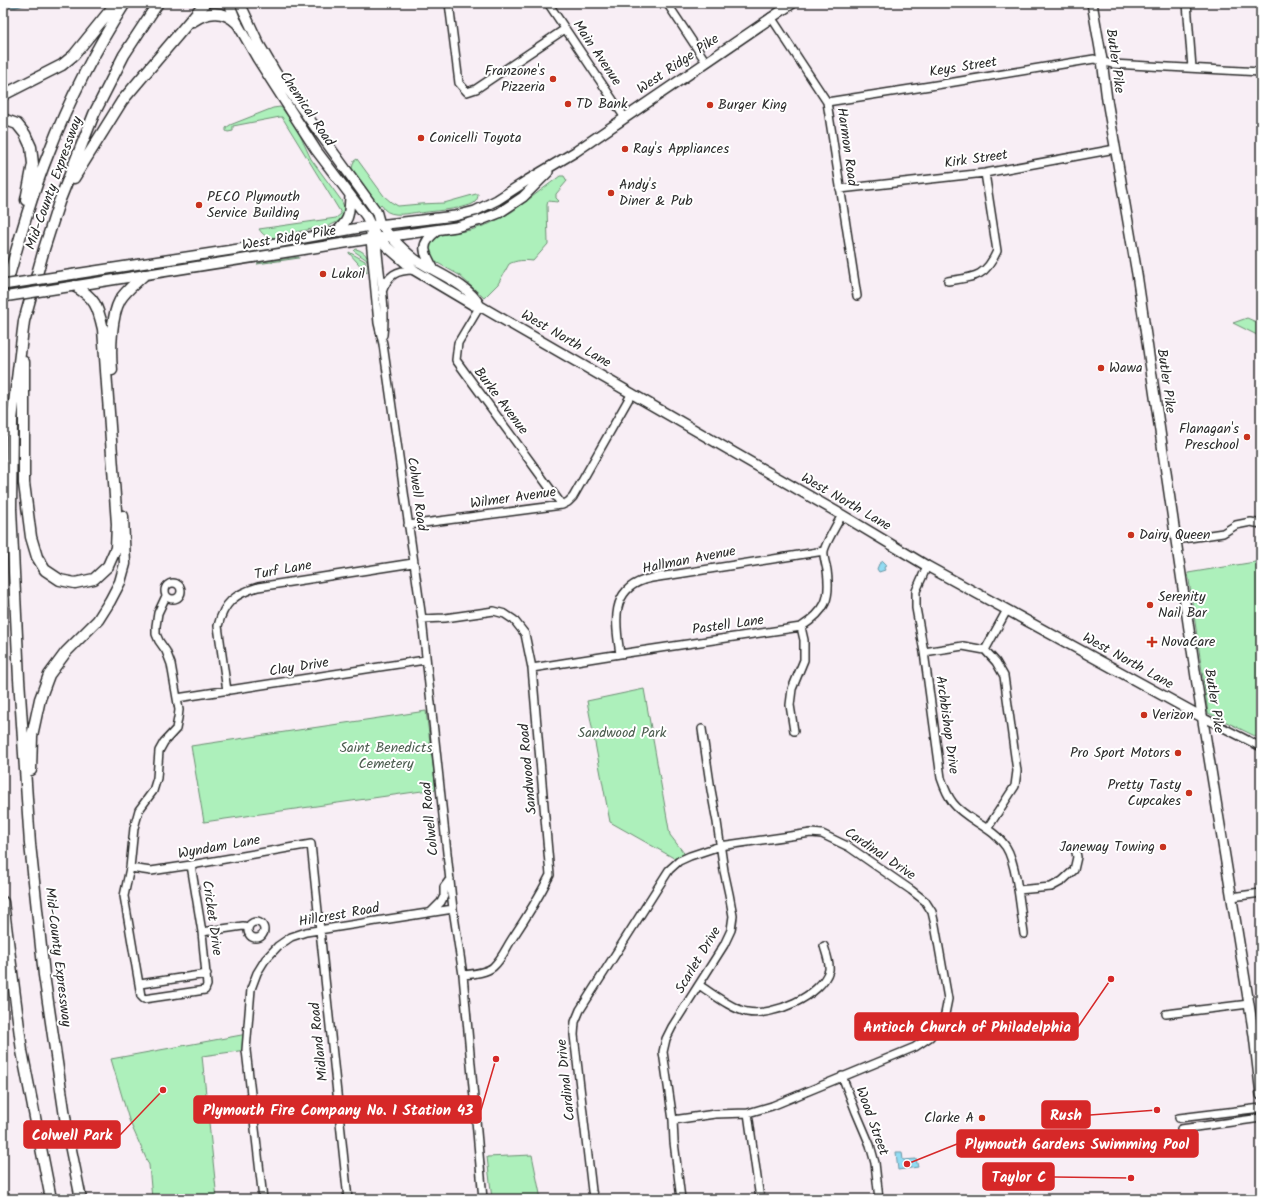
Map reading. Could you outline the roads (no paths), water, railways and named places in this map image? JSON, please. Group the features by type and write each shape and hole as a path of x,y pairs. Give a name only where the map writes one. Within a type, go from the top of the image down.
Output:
{"highway":[{"path":"3,95 62,65 74,55 116,3"},
{"name":"Mid-County Expressway","path":"3,297 26,217 49,152 77,86 125,3"},
{"name":"Mid-County Expressway","path":"81,1199 67,1130 44,975 30,844 19,679 11,509 12,420 24,320 59,202 94,114 124,55 158,3"},
{"path":"59,202 122,101 205,3"},
{"path":"186,25 200,17 222,13 231,17 237,23"},
{"path":"3,119 17,124 25,134 31,147 33,164 16,253"},
{"path":"30,844 32,736 40,699 49,675 66,652 98,620 110,601 120,582 125,564 125,539 112,367 112,338 119,301 125,293 144,275"},
{"path":"24,320 24,483 31,538 37,557 46,570 60,580 75,583 94,578 108,566 116,548 118,524 102,330 99,314 93,301 85,292 74,286"},
{"path":"3,902 22,1051 51,1199"}],"main road":[{"name":"Chemical Road","path":"229,3 237,23 288,108 316,150 366,216 370,226"},
{"name":"Chemical Road","path":"240,3 259,44 276,73 376,211 380,225"},
{"name":"West Ridge Pike","path":"3,285 265,245 370,226 455,216 474,211 498,200 559,162 793,3"},
{"name":"Butler Pike","path":"1092,3 1136,274 1202,717 1249,1004 1257,1035 1261,1095"},
{"name":"West Ridge Pike","path":"3,297 456,227 500,213 523,197 559,162"},
{"path":"335,233 347,220 349,215 350,196"},
{"name":"West North Lane","path":"380,225 419,263 456,283 476,298 480,306"},
{"path":"373,239 380,225"},
{"name":"West North Lane","path":"370,226 373,239 414,270 473,305 480,306 632,393 927,566 1202,717"},
{"path":"434,270 425,254 424,248 428,239 440,229"}],"street":[{"path":"449,3 459,83 467,92 476,89 565,29"},
{"name":"Main Avenue","path":"548,3 625,118"},
{"path":"667,3 706,62"},
{"path":"1187,3 1192,68"},
{"name":"Harmon Road","path":"771,17 828,102 857,296"},
{"name":"Keys Street","path":"828,102 1094,59 1112,64 1261,72"},
{"name":"Kirk Street","path":"840,190 985,173 1115,149"},
{"path":"948,281 972,277 982,273 992,262 997,251 985,173"},
{"name":"Colwell Road","path":"373,239 378,261 382,294 384,323 382,341"},
{"name":"Colwell Road","path":"373,239 378,323 382,341 422,619 425,660 453,909 463,975 483,1199"},
{"path":"382,294 386,282 394,274 404,270 414,270"},
{"name":"Burke Avenue","path":"480,306 458,342 456,360 562,505"},
{"name":"Wilmer Avenue","path":"408,525 562,505 568,502 573,497 632,393"},
{"path":"824,551 842,515"},
{"path":"1176,540 1223,533 1236,525 1251,522 1261,524"},
{"name":"Pastell Lane","path":"532,668 801,627 811,621 822,610 827,600 828,581 824,551"},
{"name":"Hallman Avenue","path":"620,654 616,621 617,608 622,597 631,586 644,580 665,576 824,551"},
{"name":"Turf Lane","path":"227,691 218,626 225,608 232,598 244,591 258,586 413,563"},
{"name":"Archbishop Drive","path":"927,566 916,591 916,608 924,652 941,778 946,792 953,804 999,838 1007,848 1011,857 1018,890 1024,934"},
{"path":"140,984 207,974 207,985 205,990 144,999 141,996 124,896 130,868 134,828 139,810 153,791 157,778 159,751 164,742 176,729 178,724 179,710 171,664 166,650 156,634 158,613 166,596"},
{"path":"985,650 1007,610"},
{"name":"Sandwood Road","path":"422,619 445,618 494,611 505,614 520,627 525,634 532,668 550,875 540,896 504,953 492,968 463,975"},
{"path":"794,730 790,705 792,689 804,660 804,640 801,627"},
{"path":"924,652 963,646 985,650 996,662 1004,676 1018,771 1015,786 987,829"},
{"name":"Clay Drive","path":"177,698 425,660"},
{"path":"1202,717 1261,747"},
{"name":"Scarlet Drive","path":"681,1199 674,1142 673,1120 663,1052 666,1039 672,1027 724,945 731,930 733,916 720,846 702,729"},
{"name":"Cardinal Drive","path":"594,1199 576,1060 574,1035 575,1022 580,1010 669,870 679,860 720,846 811,833 822,834 849,847 896,878 925,901 932,912 948,999 946,1014 930,1037 915,1047 772,1106 748,1113 715,1114 673,1120"},
{"name":"Wyndam Lane","path":"130,868 152,871 191,866 311,844"},
{"name":"Midland Road","path":"311,844 348,1199"},
{"path":"1018,890 1051,887 1062,881 1074,870 1077,857 1075,848"},
{"name":"Cricket Drive","path":"191,866 202,932 207,974"},
{"path":"430,913 441,902 444,896 444,887 450,879"},
{"path":"1232,897 1261,893"},
{"name":"Hillcrest Road","path":"263,1199 246,1050 251,989 261,966 278,946 291,937 306,932 453,909"},
{"path":"202,932 243,926 248,927"},
{"path":"699,985 735,1007 747,1012 770,1012 807,997 825,979 830,968 824,946"},
{"path":"1166,1014 1249,1004"},
{"name":"Wood Street","path":"842,1076 870,1145 875,1163 879,1199"},
{"path":"1179,1118 1261,1108"},
{"path":"748,1113 760,1199"},
{"path":"1181,1129 1261,1118"}],"water":[{"path":"883,561 886,564 884,568 885,570 879,572 877,569 879,564"},
{"path":"896,1152 902,1152 903,1160 916,1159 918,1167 898,1170"}],"waterway":[{"path":"3,6 15,7 29,3"}],"place":[{"name":"Franzone's Pizzeria","path":"553,79"},
{"name":"TD Bank","path":"568,104"},
{"name":"Burger King","path":"710,105"},
{"name":"Conicelli Toyota","path":"421,138"},
{"name":"Ray's Appliances","path":"625,149"},
{"name":"Andy's Diner & Pub","path":"611,193"},
{"name":"PECO Plymouth Service Building","path":"199,205"},
{"name":"Lukoil","path":"323,274"},
{"name":"Wawa","path":"1101,368"},
{"name":"Flanagan's Preschool","path":"1247,437"},
{"name":"Dairy Queen","path":"1131,535"},
{"name":"Serenity Nail Bar","path":"1150,605"},
{"name":"NovaCare","path":"1152,642"},
{"name":"Verizon","path":"1144,715"},
{"name":"Pro Sport Motors","path":"1178,753"},
{"name":"Pretty Tasty Cupcakes","path":"1189,793"},
{"name":"Janeway Towing","path":"1163,847"},
{"name":"Antioch Church of Philadelphia","path":"1111,979"},
{"name":"Plymouth Fire Company No. 1 Station 43","path":"496,1059"},
{"name":"Colwell Park","path":"163,1090"},
{"name":"Rush","path":"1157,1110"},
{"name":"Clarke A","path":"982,1118"},
{"name":"Plymouth Gardens Swimming Pool","path":"907,1164"},
{"name":"Taylor C","path":"1131,1178"}],"park label":[{"name":"Sandwood Park","path":"622,733"},
{"name":"Saint Benedicts Cemetery","path":"386,756"}]}
